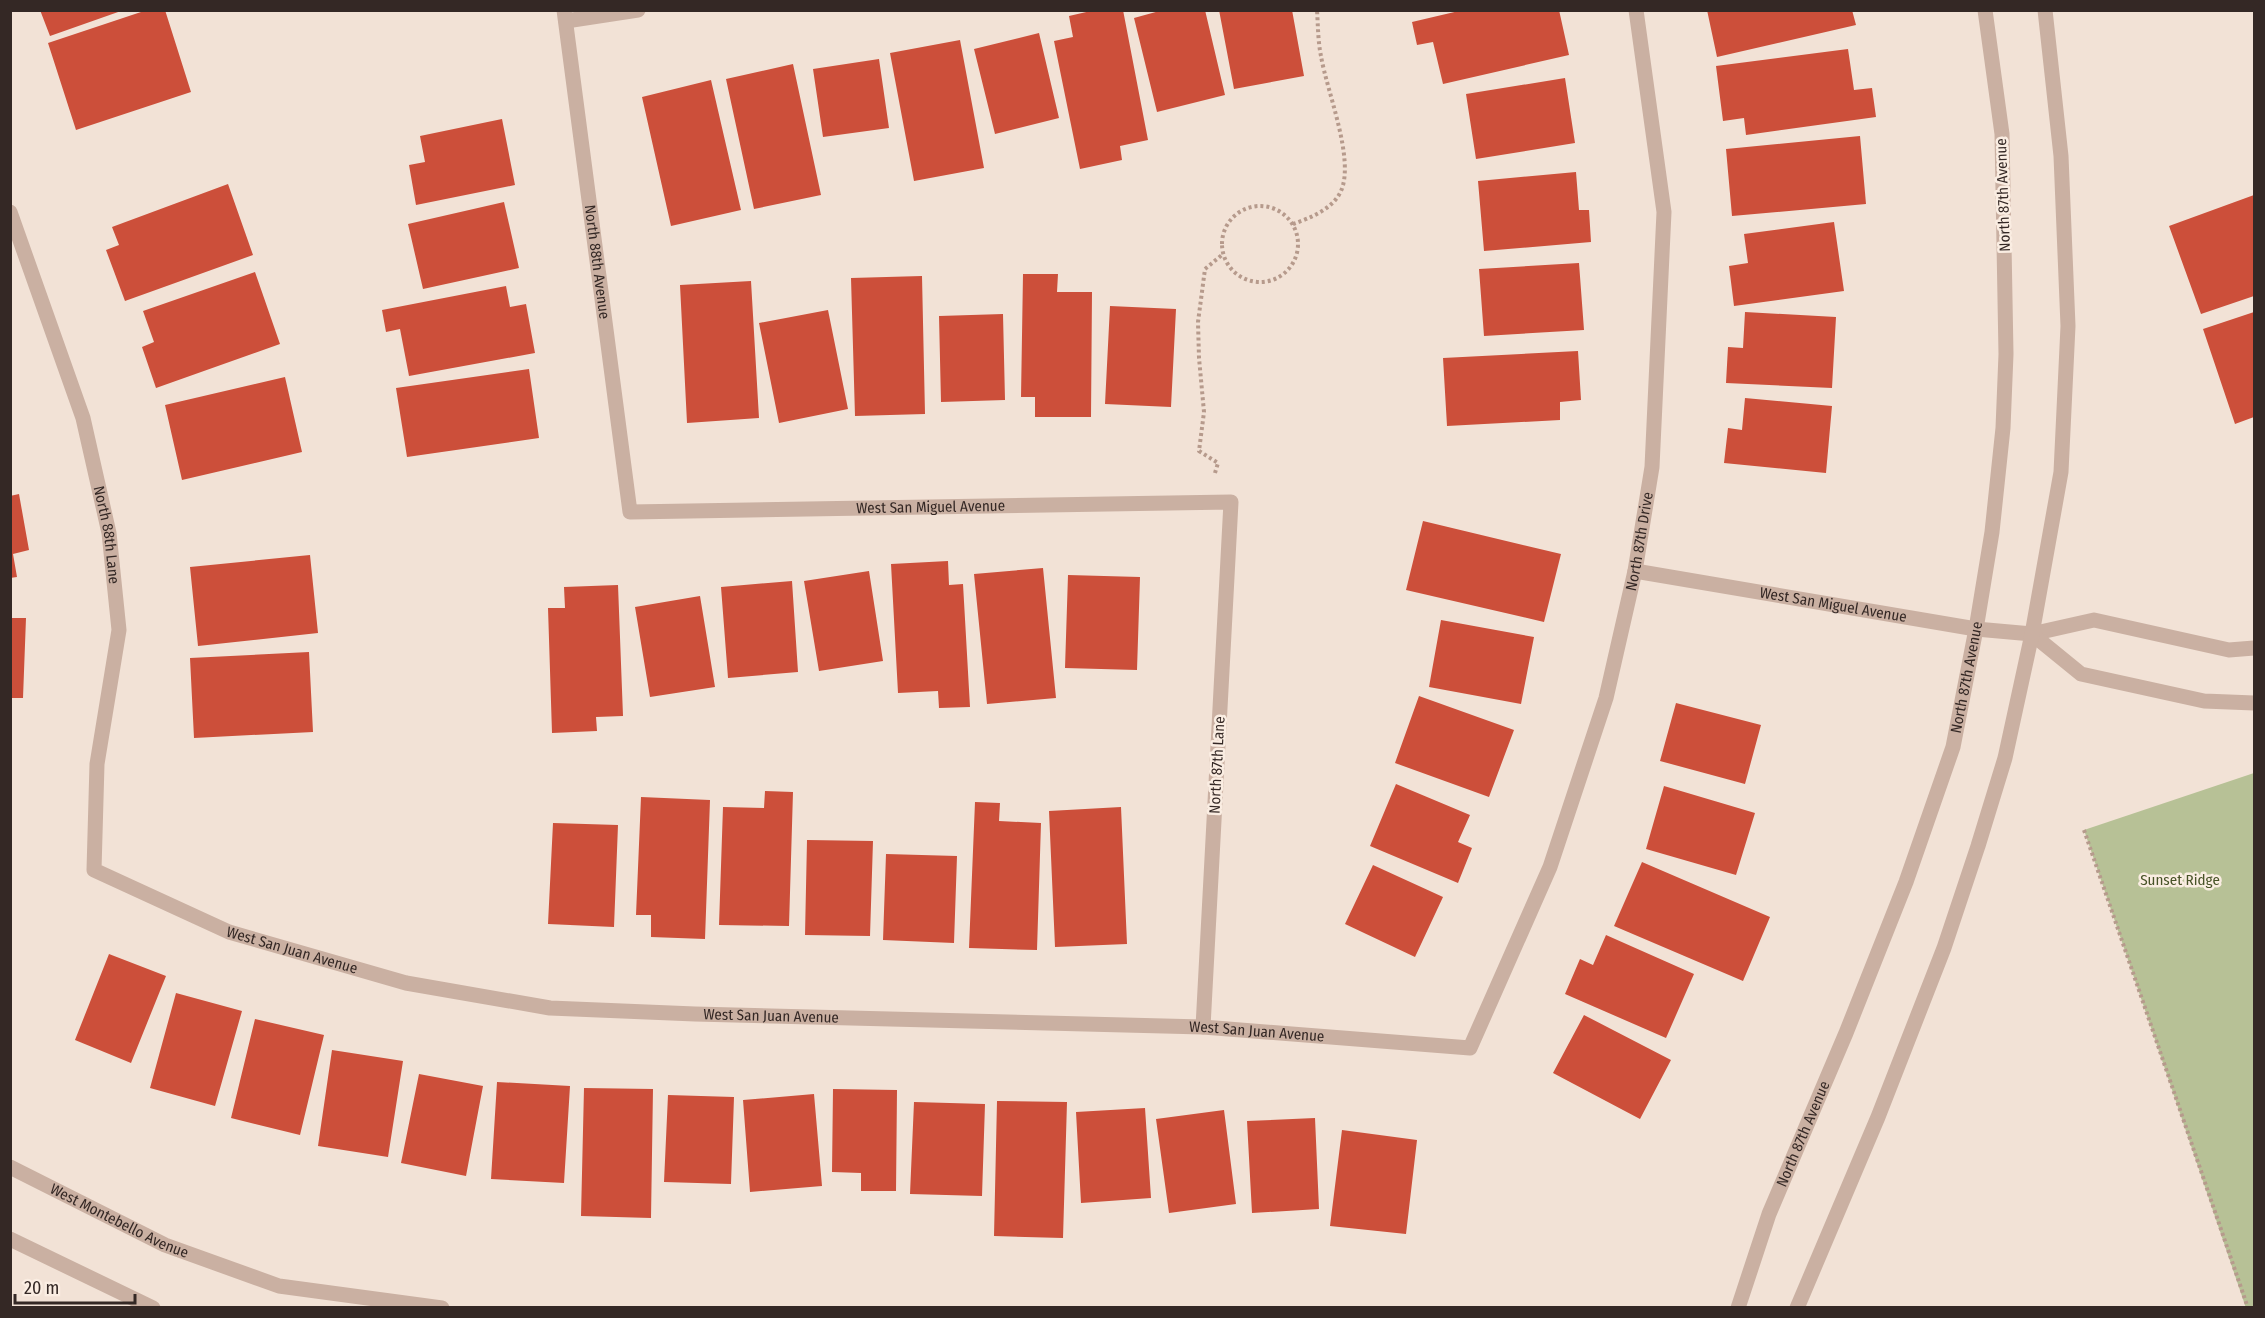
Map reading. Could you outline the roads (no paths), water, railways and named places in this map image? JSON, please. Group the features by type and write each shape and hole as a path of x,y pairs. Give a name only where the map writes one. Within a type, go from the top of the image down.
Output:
{"street":[{"path":"565,16 638,10"},
{"name":"North 87th Drive","path":"1470,1047 1550,867 1605,698 1635,570 1652,467 1664,212 1651,104 1636,10"},
{"name":"North 87th Avenue","path":"1738,1308 1769,1214 1845,1034 1910,871 1953,747 1976,629 1992,532 2002,428 2006,354 2002,134 1985,10"},
{"path":"1797,1308 1878,1117 1944,948 2005,758 2032,634 2061,472 2068,326 2061,156 2045,10"},
{"name":"North 88th Avenue","path":"565,16 630,512"},
{"name":"North 88th Lane","path":"11,213 83,418 109,533 119,630 97,764 94,870"},
{"name":"West San Miguel Avenue","path":"630,512 1231,502"},
{"name":"North 87th Lane","path":"1203,1027 1231,502"},
{"name":"West San Miguel Avenue","path":"1635,570 1976,629 2032,634 2094,620 2229,650 2254,648"},
{"path":"2032,634 2081,674 2204,701 2254,703"},
{"name":"West San Juan Avenue","path":"94,870 229,932 406,983 550,1008 1203,1027 1470,1047"},
{"name":"West Montebello Avenue","path":"10,1167 165,1245 279,1286 442,1308"},
{"path":"10,1239 153,1308"}],"park label":[{"name":"Sunset Ridge","path":"2180,880"}]}
